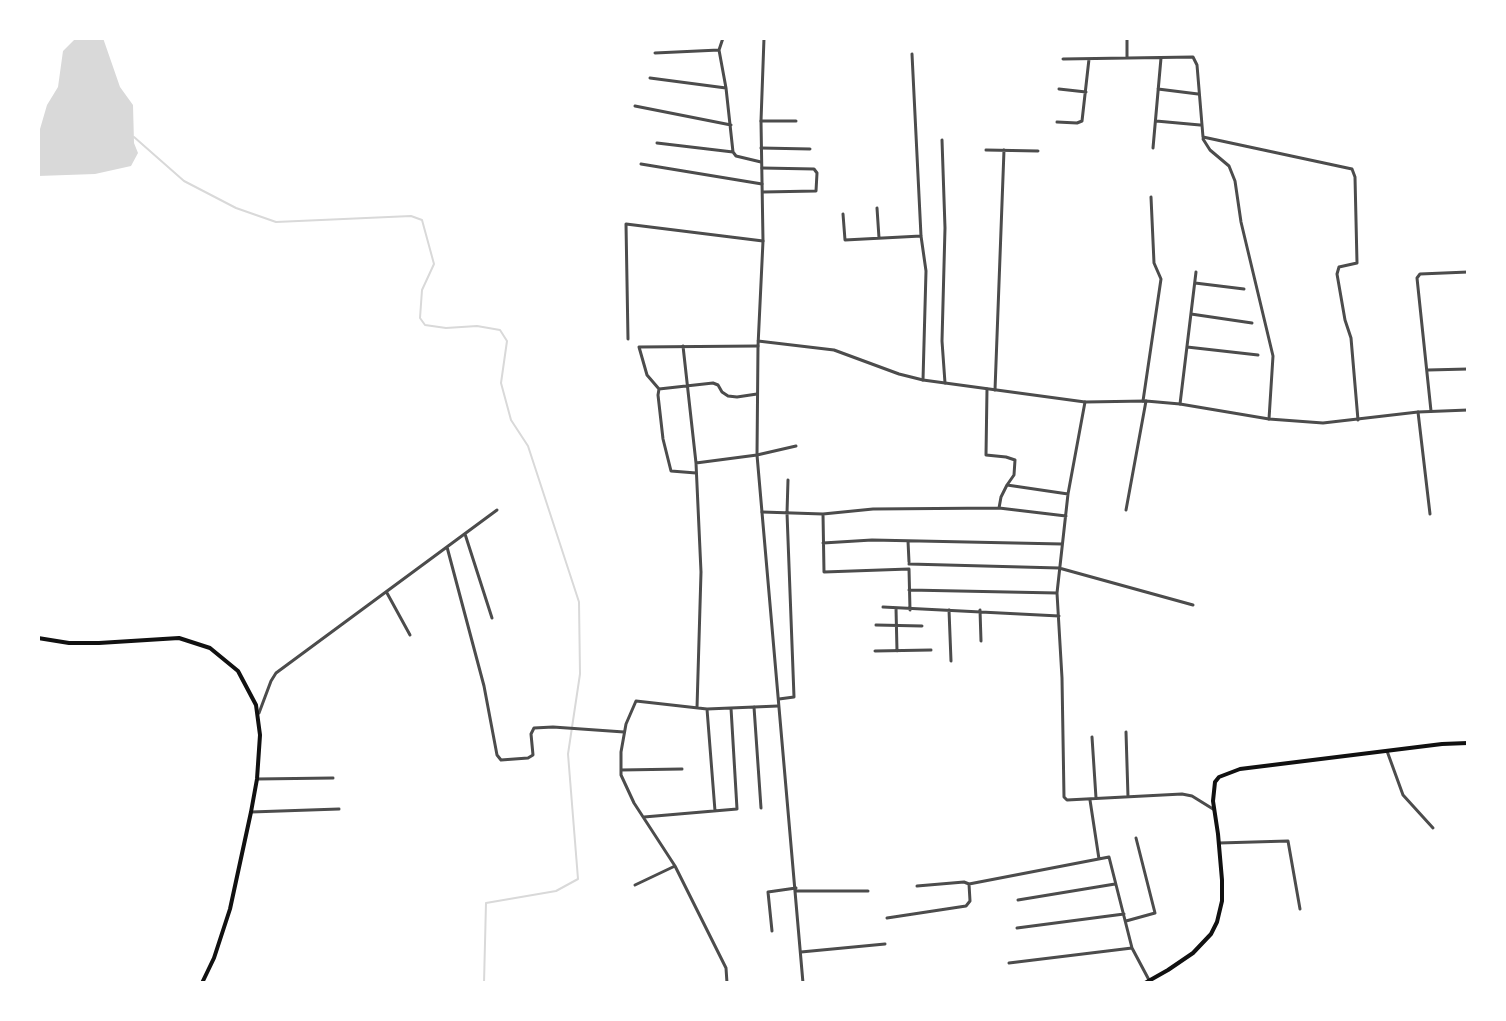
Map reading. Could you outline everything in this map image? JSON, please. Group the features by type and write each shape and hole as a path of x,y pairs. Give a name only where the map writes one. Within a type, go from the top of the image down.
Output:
{"main road":[{"path":"38,638 69,643 179,638 210,648 238,671 256,705 260,735 251,812 230,909 202,983"},
{"path":"1147,982 1193,953 1211,934 1217,922 1222,901 1213,801 1215,782 1219,777 1240,769 1468,743"}],"street":[{"path":"723,38 719,50 733,152 736,156 761,162"},
{"path":"764,38 761,121 763,241 757,455 803,983"},
{"path":"1127,38 1127,58"},
{"path":"655,53 719,50"},
{"path":"912,54 921,236 926,271 923,380"},
{"path":"1063,59 1193,57 1197,65 1203,137 1210,150 1229,166 1235,181 1241,222 1273,356 1269,419"},
{"path":"1153,148 1161,58"},
{"path":"1057,122 1082,121 1089,59"},
{"path":"650,78 726,88"},
{"path":"1059,89 1086,92"},
{"path":"1158,89 1199,94"},
{"path":"635,106 731,125"},
{"path":"761,121 796,121"},
{"path":"1156,121 1201,125"},
{"path":"1203,137 1352,169 1355,177 1357,263 1337,270 1351,338 1358,420"},
{"path":"942,140 945,228 942,341 945,383"},
{"path":"657,143 733,152"},
{"path":"761,148 810,149"},
{"path":"986,150 1038,151"},
{"path":"995,390 1004,150"},
{"path":"641,164 762,184"},
{"path":"762,168 814,169 818,188 814,191 763,192"},
{"path":"1126,510 1145,401 1161,279 1154,263 1151,197"},
{"path":"877,208 879,238"},
{"path":"843,214 845,240 921,236"},
{"path":"628,339 626,224 763,241"},
{"path":"1180,404 1196,272"},
{"path":"1431,411 1418,275 1468,272"},
{"path":"1195,283 1244,289"},
{"path":"1191,314 1252,323"},
{"path":"659,389 647,375 639,347 758,344 834,350 923,380 1085,402 1180,404 1269,419 1323,423 1418,412 1468,410"},
{"path":"683,346 696,463 701,572 697,708"},
{"path":"1187,347 1258,355"},
{"path":"1426,370 1468,369"},
{"path":"659,389 713,383 728,396 757,394"},
{"path":"659,389 663,439 671,471 696,473"},
{"path":"987,389 986,455 1015,460 1014,475 1001,497 999,508"},
{"path":"1085,402 1068,494 1057,593 1064,797 1067,800 1182,794 1192,796 1214,810"},
{"path":"1418,412 1430,514"},
{"path":"696,463 796,446"},
{"path":"777,699 794,697 788,480"},
{"path":"1007,485 1068,494"},
{"path":"762,512 823,514 873,509 999,508 1066,516"},
{"path":"258,717 276,673 497,510"},
{"path":"823,514 824,572 909,566 1059,568 1193,605"},
{"path":"465,534 492,618"},
{"path":"823,543 872,540 1062,544"},
{"path":"908,541 910,610"},
{"path":"447,547 484,686 497,755 501,760 533,755 531,734 534,728 625,732"},
{"path":"909,590 1057,593"},
{"path":"386,592 410,635"},
{"path":"883,607 1059,616"},
{"path":"896,608 897,651"},
{"path":"949,610 951,661"},
{"path":"980,610 981,641"},
{"path":"876,625 922,626"},
{"path":"875,651 931,650"},
{"path":"727,983 726,968 675,866 621,775 621,752 636,701 707,709 778,706"},
{"path":"754,707 761,808"},
{"path":"644,817 737,809 731,708"},
{"path":"707,709 715,811"},
{"path":"1126,732 1128,797"},
{"path":"1092,737 1096,798"},
{"path":"1387,751 1403,795 1433,828"},
{"path":"621,770 682,769"},
{"path":"257,779 333,778"},
{"path":"1090,799 1099,859"},
{"path":"251,812 339,809"},
{"path":"1126,921 1155,913 1136,838"},
{"path":"1219,843 1288,841 1300,909"},
{"path":"917,886 969,884 1109,857 1132,948 1147,982"},
{"path":"635,885 675,866"},
{"path":"887,918 966,906 970,901 969,884"},
{"path":"1018,900 1115,884"},
{"path":"772,931 768,892 796,889 868,891"},
{"path":"1017,928 1124,914"},
{"path":"801,952 885,944"},
{"path":"1009,963 1132,948"}],"shaded area":[{"path":"76,38 103,38 120,87 133,105 134,143 138,153 131,166 95,174 38,176 38,131 47,105 58,87 63,51"}],"waterway":[{"path":"134,137 184,181 236,208 276,222 411,216 422,220 434,264 422,290 420,318 425,325 446,328 477,326 500,330 507,341 501,383 511,420 528,446 579,602 580,674 568,754 578,879 556,891 486,903 484,983"}]}
